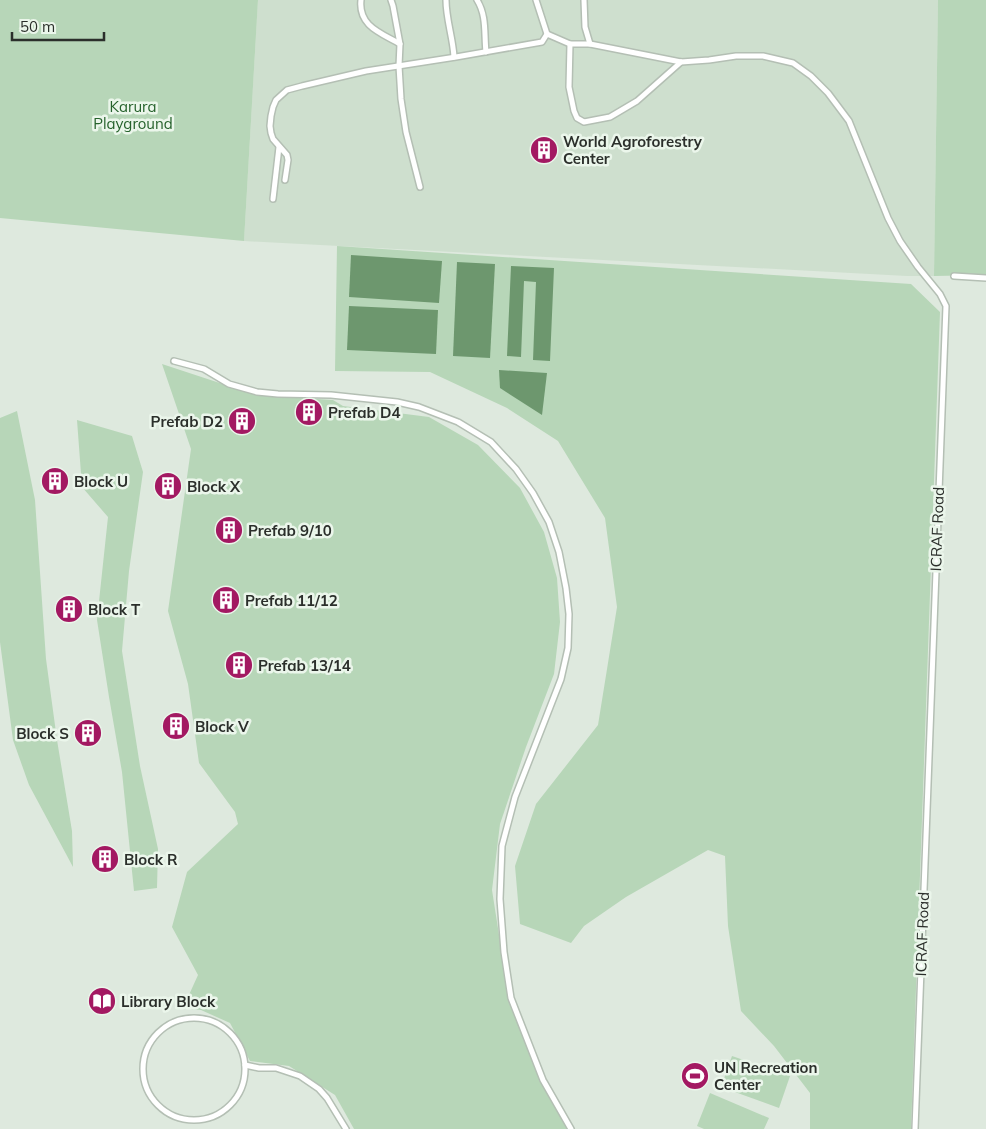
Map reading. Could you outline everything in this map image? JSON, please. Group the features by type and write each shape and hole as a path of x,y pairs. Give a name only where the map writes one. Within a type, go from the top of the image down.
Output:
{"lane":[{"path":"361,0 362,14 368,24 400,44"},
{"path":"391,0 400,44 401,99 406,132 420,187"},
{"path":"446,0 454,58"},
{"path":"477,0 483,16 486,52"},
{"path":"536,0 548,34 570,44 569,88 574,112 577,118 584,122 610,117 637,101 681,62"},
{"path":"584,0 585,27 590,44"},
{"path":"285,180 287,155 279,147 271,133 270,116 276,100 287,90 366,72 542,42 548,34"},
{"name":"ICRAF Road","path":"570,44 590,44 681,62 736,56 763,56 793,62 828,93 849,121 888,218 900,241 944,300 946,306 915,1129"},
{"path":"273,199 279,147"},
{"path":"954,276 986,278"},
{"path":"174,361 204,369 229,384 257,392 293,395 331,395 397,402 419,407 458,422 490,442 516,469 549,522 559,552 566,588 569,614 568,648 562,679 515,797 502,846 500,899 504,952 511,998 543,1080 571,1129"},
{"path":"199,1018 213,1022 225,1029 235,1039 242,1052 245,1066 241,1089 236,1099 224,1111 201,1120 178,1118 164,1111 149,1093 143,1071 144,1056 150,1043 159,1032 171,1024 185,1019 199,1018"},
{"path":"245,1066 276,1068 300,1076 319,1089 327,1098 346,1129"}],"shaded area":[{"path":"258,0 938,0 934,276 244,241"},
{"path":"351,255 442,261 439,303 349,297"},
{"path":"457,262 495,264 490,358 453,356"},
{"path":"511,266 554,268 550,361 533,360 536,282 524,281 521,357 507,356"},
{"path":"349,306 438,310 436,354 347,350"},
{"path":"499,370 547,373 542,415 500,388"}],"green space":[{"name":"Karura Playground","path":"0,0 258,0 244,241 0,218"},
{"path":"938,0 986,0 986,275 934,276"},
{"path":"337,246 911,284 940,312 911,1129 810,1129 810,1093 774,1046 741,1011 728,926 725,856 708,850 626,897 584,926 571,943 520,924 515,866 536,804 598,725 617,607 605,518 558,441 507,408 430,372 335,371"},
{"path":"162,364 250,393 333,400 343,406 429,417 478,445 520,488 544,532 557,578 560,622 554,674 526,747 500,824 492,890 509,999 542,1081 568,1129 354,1129 335,1095 289,1066 250,1061 230,1023 201,1010 183,1008 198,975 172,927 187,872 238,824 235,812 199,763 188,684 168,611 191,449"},
{"path":"17,411 35,500 46,659 72,831 73,867 29,785 13,740 0,642 0,418"},
{"path":"77,420 132,436 143,472 129,571 122,651 140,766 158,849 157,888 134,891 122,772 97,620 108,517 82,487"},
{"path":"732,1056 790,1076 779,1108 721,1087"},
{"path":"710,1093 769,1118 764,1129 704,1129 697,1126"}],"place":[{"name":"World Agroforestry Center","path":"544,150"},
{"name":"Prefab D4","path":"309,412"},
{"name":"Prefab D2","path":"242,421"},
{"name":"Block U","path":"55,481"},
{"name":"Block X","path":"168,486"},
{"name":"Prefab 9/10","path":"229,530"},
{"name":"Prefab 11/12","path":"226,600"},
{"name":"Block T","path":"69,609"},
{"name":"Prefab 13/14","path":"239,665"},
{"name":"Block V","path":"176,726"},
{"name":"Block S","path":"88,733"},
{"name":"Block R","path":"105,859"},
{"name":"Library Block","path":"102,1001"},
{"name":"UN Recreation Center","path":"695,1076"}]}
